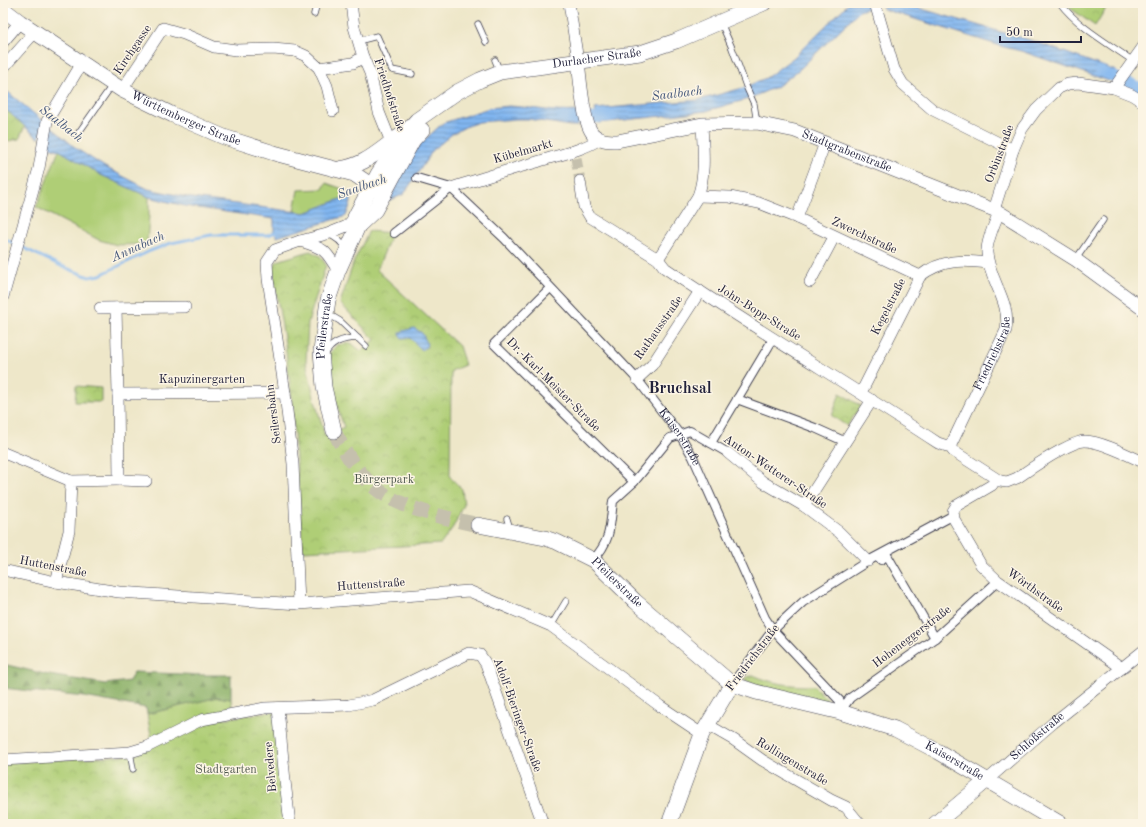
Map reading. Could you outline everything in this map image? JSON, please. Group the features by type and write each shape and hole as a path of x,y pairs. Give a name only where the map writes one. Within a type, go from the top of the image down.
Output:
{"main road":[{"name":"Durlacher Straße","path":"378,187 407,131 417,120 457,92 480,80 497,66 578,61 640,53 676,41 763,3"},
{"name":"Württemberger Straße","path":"3,9 117,87 198,127 224,138 354,174 378,187"},
{"name":"Durlacher Straße","path":"378,187 430,119 432,110"},
{"path":"337,169 351,167 360,163 407,131"},
{"name":"Pfeilerstraße","path":"356,219 376,207 378,187"},
{"name":"Pfeilerstraße","path":"334,431 324,387 321,351 328,300 346,253 356,219 378,187"},
{"name":"Pfeilerstraße","path":"478,525 509,525 557,542 593,560 635,601 732,684"},
{"name":"Kaiserstraße","path":"732,684 756,692 840,712 895,729 939,752 1061,824"},
{"name":"Friedrichstraße","path":"669,824 705,730 732,684"},
{"name":"Schloßstraße","path":"935,824 986,781"}],"street":[{"name":"Friedhofstraße","path":"351,3 354,27 358,41 370,74 379,112 391,142"},
{"path":"569,3 578,61 582,101 590,130 600,139"},
{"path":"875,3 894,69 903,84 933,110 1013,150"},
{"path":"3,42 20,22"},
{"name":"Kirchgasse","path":"117,87 163,28 184,34 214,47 236,50 273,49 295,52 306,56 318,68"},
{"path":"3,68 35,32"},
{"path":"1114,88 1143,47"},
{"name":"Friedhofstraße","path":"318,68 353,63 363,57"},
{"path":"3,297 39,168 47,121 82,63"},
{"path":"318,68 327,86 333,111"},
{"name":"Orbinstraße","path":"996,211 1013,150 1022,129 1033,115 1059,88 1068,84 1078,83 1114,88 1132,95 1143,102"},
{"name":"Stadtgrabenstraße","path":"600,139 616,141 702,124 757,123 795,131 996,211 1076,260 1143,309"},
{"path":"658,259 698,196 702,180 704,158 702,124"},
{"name":"Kübelmarkt","path":"452,188 493,174 575,154 600,139"},
{"path":"797,218 825,143"},
{"path":"417,178 452,188"},
{"name":"John-Bopp-Straße","path":"580,180 584,207 590,217 658,259 665,268 773,339 860,392 938,443 950,447 953,451 996,479"},
{"path":"394,233 452,188"},
{"name":"Kaiserstraße","path":"452,188 504,238 637,379 680,435 693,457 764,618 773,630 840,701 840,712"},
{"name":"Zwerchstraße","path":"698,196 730,198 759,203 797,218 834,237 920,276"},
{"name":"Friedrichstraße","path":"950,447 1006,330 1008,321 1007,311 988,263 987,251 996,211"},
{"name":"Seilersbahn","path":"299,604 293,464 267,262 275,250 300,241 327,234 347,226 356,219"},
{"path":"810,282 834,237"},
{"path":"300,241 318,246 328,254 338,271"},
{"name":"Kegelstraße","path":"860,392 920,276 940,264 957,261 988,263"},
{"name":"Dr.-Karl-Meister-Straße","path":"550,288 494,344 634,482"},
{"name":"Rathausstraße","path":"637,379 652,365 700,291"},
{"path":"100,308 185,307"},
{"path":"116,308 119,480"},
{"path":"710,443 773,339"},
{"name":"Kapuzinergarten","path":"118,394 285,393"},
{"path":"736,400 815,428 846,442"},
{"path":"804,506 872,400"},
{"name":"Anton-Wetterer-Straße","path":"680,435 690,431 728,454 763,482 804,506 839,532 872,560"},
{"path":"593,560 601,552 609,534 613,501 634,482 670,438 680,435"},
{"path":"952,516 956,506 992,485 996,479 1007,482 1017,478 1071,445 1084,441 1094,442 1143,462"},
{"path":"4,453 70,481 146,481"},
{"path":"56,582 69,531 70,481"},
{"name":"Friedrichstraße","path":"732,684 773,630 803,602 872,560 952,516"},
{"name":"Wörthstraße","path":"952,516 981,566 998,581 1122,668"},
{"path":"872,560 879,561 887,555 935,638"},
{"name":"Huttenstraße","path":"3,570 56,582 119,592 299,604 469,591 551,626 660,706 705,730"},
{"name":"Hoheneggerstraße","path":"840,712 850,698 935,638 998,581"},
{"name":"Schloßstraße","path":"986,781 1053,723 1143,652"},
{"name":"Adolf-Bieringer-Straße","path":"3,760 130,752 147,747 201,720 266,708 349,705 373,700 469,653 480,655 486,664 543,824"},
{"name":"Belvedere","path":"278,708 290,824"},
{"name":"Rollingenstraße","path":"705,730 734,740 762,760 831,800 846,807 860,824"}],"lane":[{"path":"314,14 317,3"},
{"path":"1060,3 1066,12 1079,23 1133,62"},
{"path":"720,21 754,104 757,123"},
{"path":"478,24 486,42"},
{"path":"358,41 377,36 392,70 412,74"},
{"path":"77,135 117,87"},
{"path":"1076,260 1103,220"},
{"path":"327,234 335,237 343,244 346,253"},
{"path":"326,313 340,321 366,346"},
{"path":"322,362 327,351 337,341 348,338 358,338"},
{"path":"551,626 566,601"},
{"path":"130,752 133,769"}],"green space":[{"path":"1067,3 1109,3 1095,26 1070,8"},
{"path":"3,107 25,126 19,139 3,142"},
{"path":"59,150 101,175 149,197 147,244 117,245 99,240 36,207"},
{"path":"326,183 346,190 351,195 305,213 294,211 298,190 323,189"},
{"name":"Bürgerpark","path":"369,231 392,233 377,270 459,346 465,365 451,371 450,477 462,489 464,505 453,527 441,544 303,551 291,394 285,343 272,269 277,261 310,251 320,256 326,265 308,322 306,362 325,436 344,427 336,400 329,354 337,345 351,343 361,351 375,340 340,303 354,261"},
{"path":"76,386 101,388 101,402 75,402"},
{"path":"840,393 861,406 847,426 832,416"},
{"path":"3,664 49,675 105,684 129,681 134,672 231,675 231,699 218,697 147,714 146,708 84,697 3,688"},
{"path":"753,675 768,681 783,684 814,686 829,701 773,691 752,684 743,679"},
{"path":"218,697 231,699 233,714 153,746 147,714"},
{"name":"Stadtgarten","path":"275,711 288,824 3,824 3,763 135,755 197,723"}],"water":[{"path":"849,3 867,3 869,8 859,11 801,68 778,86 748,99 706,111 599,123 595,109 699,100 743,88 766,78 793,58"},
{"path":"881,3 901,3 1036,42 1116,71 1109,81 1021,51 883,9"},
{"path":"3,88 44,122 39,139 3,107"},
{"path":"509,106 559,111 576,111 578,126 528,119 516,119 479,122 467,126 452,134 433,150 404,194 389,201 408,162 421,143 443,123 489,108"},
{"path":"49,125 77,149 105,167 148,189 192,198 305,213 351,195 351,203 346,216 277,237 274,231 274,219 185,206 149,197 101,175 59,150 46,146"},
{"path":"414,328 422,333 427,343 426,347 422,350 410,338 402,338 400,336 400,332"}],"waterway":[{"name":"Saalbach","path":"1100,71 1143,90"},
{"name":"Saalbach","path":"563,117 586,119 612,116"},
{"name":"Annabach","path":"3,238 59,265 89,277 100,275 150,251 171,243 211,235 268,235 278,231"}],"tunnel":[{"path":"576,158 580,181"},
{"path":"334,431 346,453 356,467 373,486 384,494 396,501 423,512 478,525"}],"district":[{"name":"Bruchsal","path":"680,389"}]}
